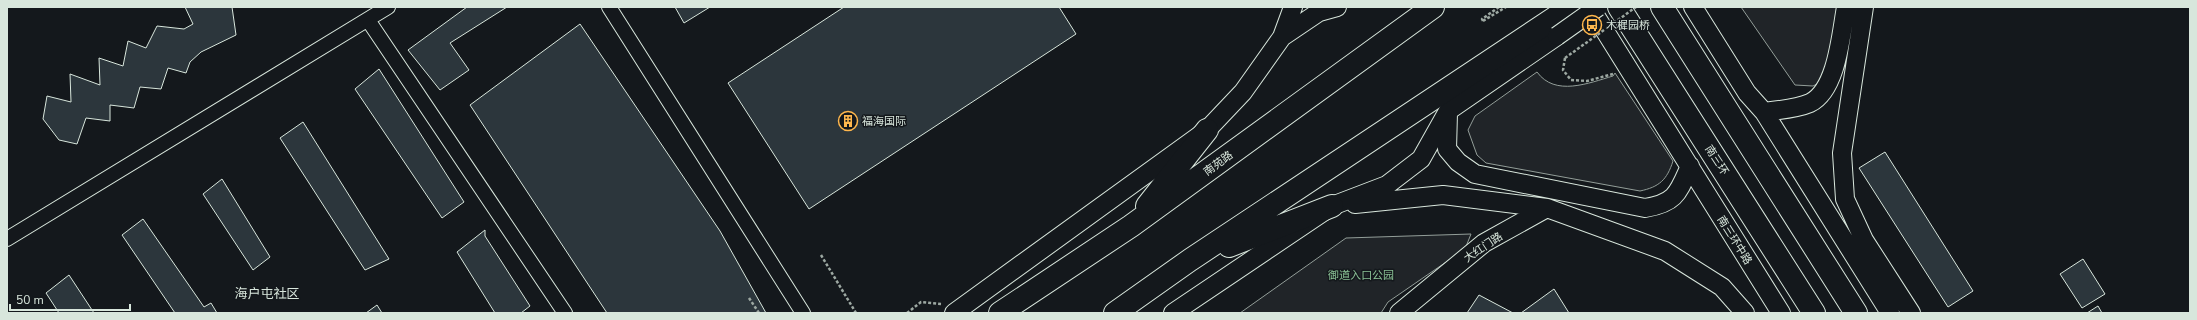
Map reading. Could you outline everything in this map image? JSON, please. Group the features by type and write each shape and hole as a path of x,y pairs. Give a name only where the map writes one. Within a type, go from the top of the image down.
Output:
{"highway":[{"name":"南苑路","path":"1000,313 1131,226 1433,7"},
{"path":"1115,313 1190,260 1527,38 1571,7"},
{"name":"南三环","path":"1619,7 1814,313"},
{"path":"1662,7 1856,313"},
{"path":"1131,226 1207,130"},
{"path":"1190,260 1332,206"}],"street":[{"path":"7,239 388,7"},
{"path":"609,7 803,313"},
{"path":"954,313 1207,130 1243,92 1282,37 1293,7"},
{"path":"1282,37 1319,12 1337,7"},
{"path":"1399,32 1411,7"},
{"name":"南三环中路","path":"1590,7 1781,313"},
{"path":"1173,313 1332,206 1387,185 1421,159 1448,111 1598,7"},
{"path":"1693,7 1747,93 1764,112 1890,313"},
{"path":"1764,112 1810,103 1825,90 1835,65 1846,7"},
{"path":"1864,7 1842,153 1845,199 1864,240 1911,313"},
{"path":"368,20 565,313"},
{"path":"1448,111 1447,149 1458,162 1475,174 1645,208 1661,205 1670,201 1680,188 1690,166"},
{"path":"1332,206 1443,195 1547,208 1665,251 1722,287 1745,313"},
{"name":"大红门路","path":"1399,313 1484,243 1547,208"},
{"name":"大红门路","path":"1412,313 1424,292"}],"path":[{"path":"1499,7 1482,19 1483,21 1506,7"},
{"path":"1615,73 1587,81 1571,80 1563,70 1565,58 1636,7"},
{"path":"821,254 856,313"},
{"path":"749,298 759,313"},
{"path":"907,313 921,302"}],"green space":[{"path":"1741,7 1842,7 1825,80 1813,86 1795,85"},
{"path":"1537,72 1544,80 1563,86 1573,86 1594,82 1613,76 1615,73 1673,161 1665,178 1657,185 1640,191 1486,163 1477,155 1468,130 1475,116"},
{"name":"御道入口公园","path":"1471,234 1465,249 1388,302 1381,313 1240,313 1346,238"}],"building":[{"path":"185,7 232,7 236,35 201,52 190,62 186,73 168,68 161,89 140,87 134,108 110,105 110,121 86,118 77,144 59,140 43,119 47,96 71,102 70,74 100,85 99,58 123,66 128,41 146,48 157,26 184,29 193,24"},
{"path":"467,7 507,7 450,43 469,70 440,90 408,50"},
{"path":"675,7 710,7 684,23"},
{"name":"福海国际","path":"844,7 1059,7 1076,34 809,209 728,83"},
{"path":"580,24 720,231 766,313 607,313 470,105"},
{"path":"379,69 464,202 442,218 355,89"},
{"path":"303,122 389,259 365,270 280,138"},
{"path":"1885,152 1973,291 1948,307 1859,168"},
{"path":"222,179 270,257 253,270 203,194"},
{"path":"143,219 204,307 211,303 217,313 175,313 122,235"},
{"path":"485,230 485,236 530,306 521,313 495,313 457,252"},
{"path":"2083,259 2105,294 2082,308 2060,274"},
{"path":"69,275 94,313 59,313 46,293"},
{"path":"1554,289 1569,313 1521,313"},
{"path":"1479,295 1513,313 1467,313"},
{"path":"377,305 382,313 366,313"},
{"path":"2098,306 2102,313 2087,313"}],"place":[{"name":"木樨园桥","path":"1592,25"},
{"name":"福海国际","path":"848,121"}],"district":[{"name":"海户屯社区","path":"267,293"}]}
